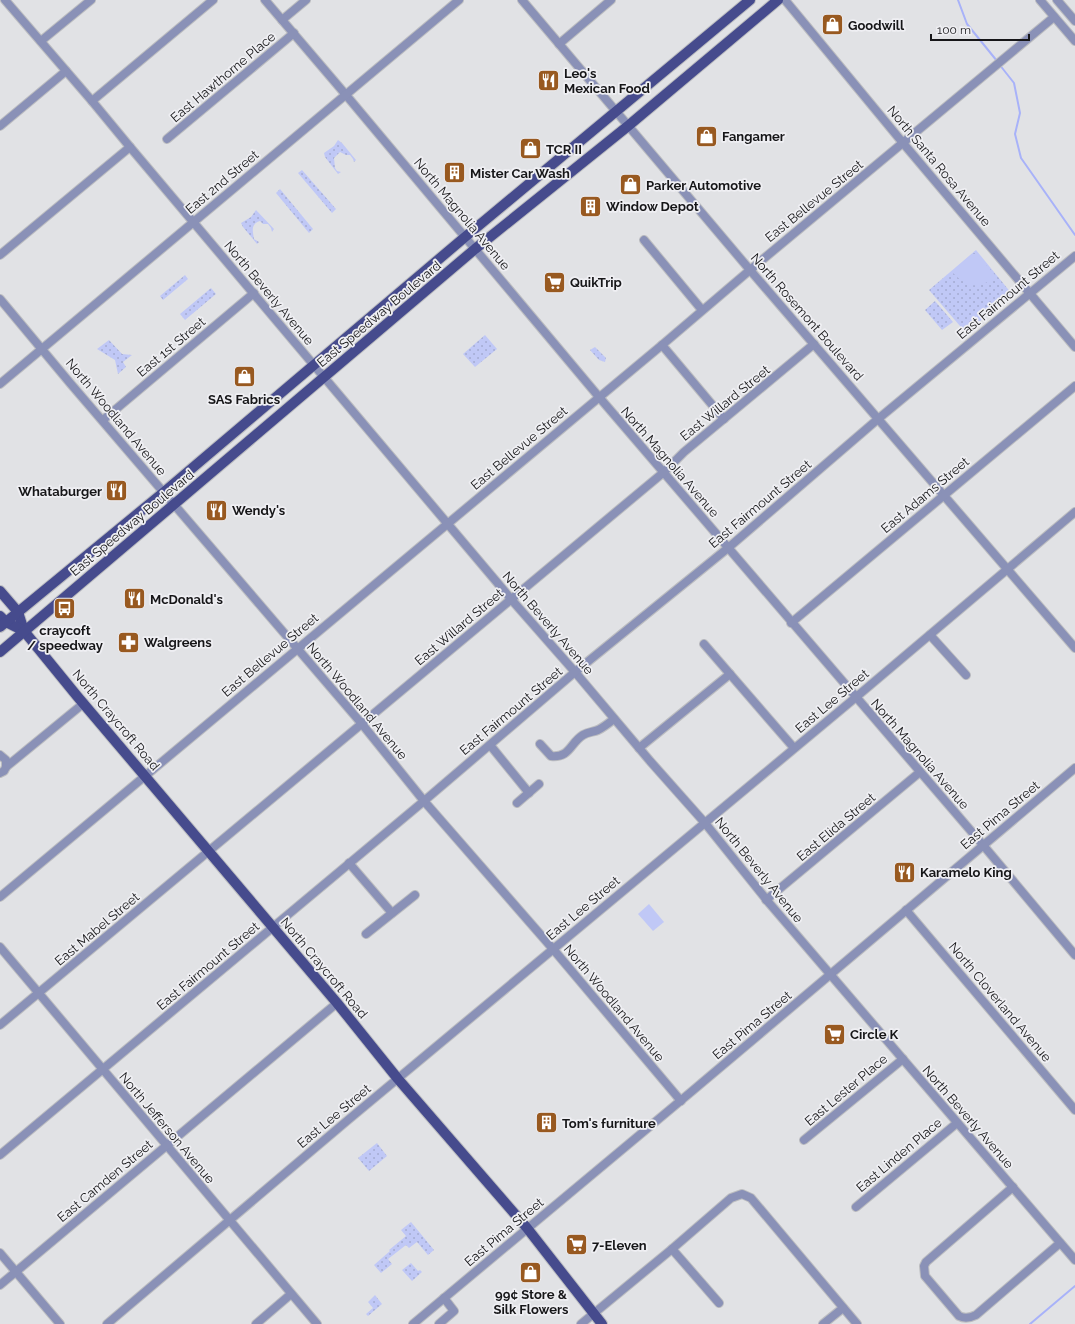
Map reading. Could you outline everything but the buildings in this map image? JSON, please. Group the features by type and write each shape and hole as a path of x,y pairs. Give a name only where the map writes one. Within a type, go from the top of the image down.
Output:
{"main road":[{"name":"East Speedway Boulevard","path":"2,622 18,612 164,492 465,236 617,112 750,0"},
{"name":"East Speedway Boulevard","path":"0,652 476,249 628,126 778,0"},
{"name":"North Craycroft Road","path":"0,591 18,612 24,631 337,1003 398,1079 527,1228 602,1324"},
{"name":"North Craycroft Road","path":"2,622 24,631"}],"street":[{"name":"North Beverly Avenue","path":"5,0 448,522 511,599 705,823 766,900 1075,1260"},
{"path":"41,42 90,0"},
{"path":"92,101 213,0"},
{"name":"North Magnolia Avenue","path":"265,0 346,94 599,397 855,698 983,845 1075,955"},
{"name":"East Hawthorne Place","path":"282,20 306,0"},
{"name":"East 2nd Street","path":"0,384 459,0"},
{"name":"North Rosemont Boulevard","path":"522,0 750,270 1075,648"},
{"path":"559,44 611,0"},
{"name":"North Santa Rosa Avenue","path":"785,0 1075,347"},
{"path":"1040,0 1075,42"},
{"path":"1057,0 1075,21"},
{"name":"East Bellevue Street","path":"0,897 1054,18"},
{"name":"East Hawthorne Place","path":"167,140 294,33"},
{"path":"0,126 66,71"},
{"path":"0,255 130,147"},
{"path":"644,240 702,310"},
{"name":"East Fairmount Street","path":"0,1155 424,801 575,672 728,548 878,419 1075,256"},
{"name":"East 1st Street","path":"103,420 254,294"},
{"name":"North Woodland Avenue","path":"0,299 362,724 424,801 553,948 681,1101"},
{"name":"East Willard Street","path":"209,851 664,472 684,452 814,344"},
{"path":"662,345 724,420"},
{"name":"East Adams Street","path":"791,623 943,494 1075,386"},
{"name":"East Lee Street","path":"106,1324 553,948 855,698 1075,512"},
{"path":"930,634 966,675"},
{"path":"704,644 794,748"},
{"path":"639,748 730,674"},
{"path":"0,773 84,703"},
{"path":"540,744 551,756 558,757 572,748 582,736 599,729 614,719"},
{"path":"490,745 529,793"},
{"path":"0,755 6,760 6,767"},
{"name":"East Pima Street","path":"413,1324 681,1101 1075,768"},
{"name":"East Elida Street","path":"766,900 920,772"},
{"path":"517,803 539,784"},
{"name":"East Mabel Street","path":"0,1025 209,851"},
{"path":"349,863 392,914"},
{"path":"366,934 415,895"},
{"name":"North Cloverland Avenue","path":"906,910 1075,1110"},
{"name":"North Jefferson Avenue","path":"0,947 317,1324"},
{"name":"East Camden Street","path":"0,1285 337,1003"},
{"name":"East Lester Place","path":"804,1140 903,1059"},
{"name":"East Linden Place","path":"856,1207 956,1122"},
{"path":"1012,1187 926,1262 924,1266 926,1276 959,1316 963,1318 970,1318 976,1315 1060,1243"},
{"path":"581,1324 731,1198 741,1192 750,1198 856,1324"},
{"path":"672,1249 719,1303"},
{"path":"0,1253 60,1324"},
{"path":"256,1324 291,1294"},
{"path":"439,1324 454,1311 444,1298"},
{"path":"823,1324 843,1308"}],"shaded area":[{"path":"338,140 356,160 354,162 350,155 340,152 334,158 335,168 337,171 341,172 338,174 325,157 324,153 334,146"},
{"path":"302,170 336,209 332,213 298,173"},
{"path":"280,189 313,229 309,233 276,193"},
{"path":"256,210 274,229 272,232 268,224 263,224 260,221 257,222 253,226 253,234 254,239 259,242 257,244 241,223 251,217"},
{"path":"976,250 1012,294 966,333 929,290"},
{"path":"972,254 977,254 996,276 984,284 973,285 963,281 952,272"},
{"path":"185,275 188,279 163,300 160,296"},
{"path":"211,288 216,294 185,320 180,314"},
{"path":"935,301 953,322 942,330 925,310"},
{"path":"485,335 497,349 475,367 463,354"},
{"path":"109,340 122,354 132,355 123,362 126,367 118,374 115,360 97,349"},
{"path":"595,347 606,358 605,362 599,360 590,350"},
{"path":"649,904 664,922 653,931 638,914"},
{"path":"377,1143 387,1156 369,1171 358,1158"},
{"path":"411,1222 434,1250 428,1255 417,1242 409,1248 406,1245 388,1259 392,1264 381,1273 374,1265 406,1236 401,1230"},
{"path":"411,1263 418,1271 420,1270 422,1272 412,1281 402,1270"},
{"path":"375,1295 382,1304 368,1316 366,1314 373,1308 368,1302"}],"waterway":[{"path":"958,0 967,24 997,61"},
{"path":"999,64 1014,83 1020,113 1015,134 1021,158 1075,235"},
{"path":"1030,1324 1075,1286"}],"place":[{"name":"Goodwill","path":"833,25"},
{"name":"Leo's Mexican Food","path":"548,80"},
{"name":"Fangamer","path":"707,136"},
{"name":"TCR II","path":"530,149"},
{"name":"Mister Car Wash","path":"455,173"},
{"name":"Parker Automotive","path":"631,185"},
{"name":"Window Depot","path":"590,206"},
{"name":"QuikTrip","path":"555,282"},
{"name":"SAS Fabrics","path":"244,377"},
{"name":"Whataburger","path":"117,491"},
{"name":"Wendy's","path":"217,510"},
{"name":"McDonald's","path":"135,599"},
{"name":"craycoft / speedway","path":"65,608"},
{"name":"Walgreens","path":"128,642"},
{"name":"Karamelo King","path":"904,872"},
{"name":"Circle K","path":"834,1034"},
{"name":"Tom's furniture","path":"546,1123"},
{"name":"7-Eleven","path":"577,1245"},
{"name":"99¢ Store & Silk Flowers","path":"531,1272"}]}
